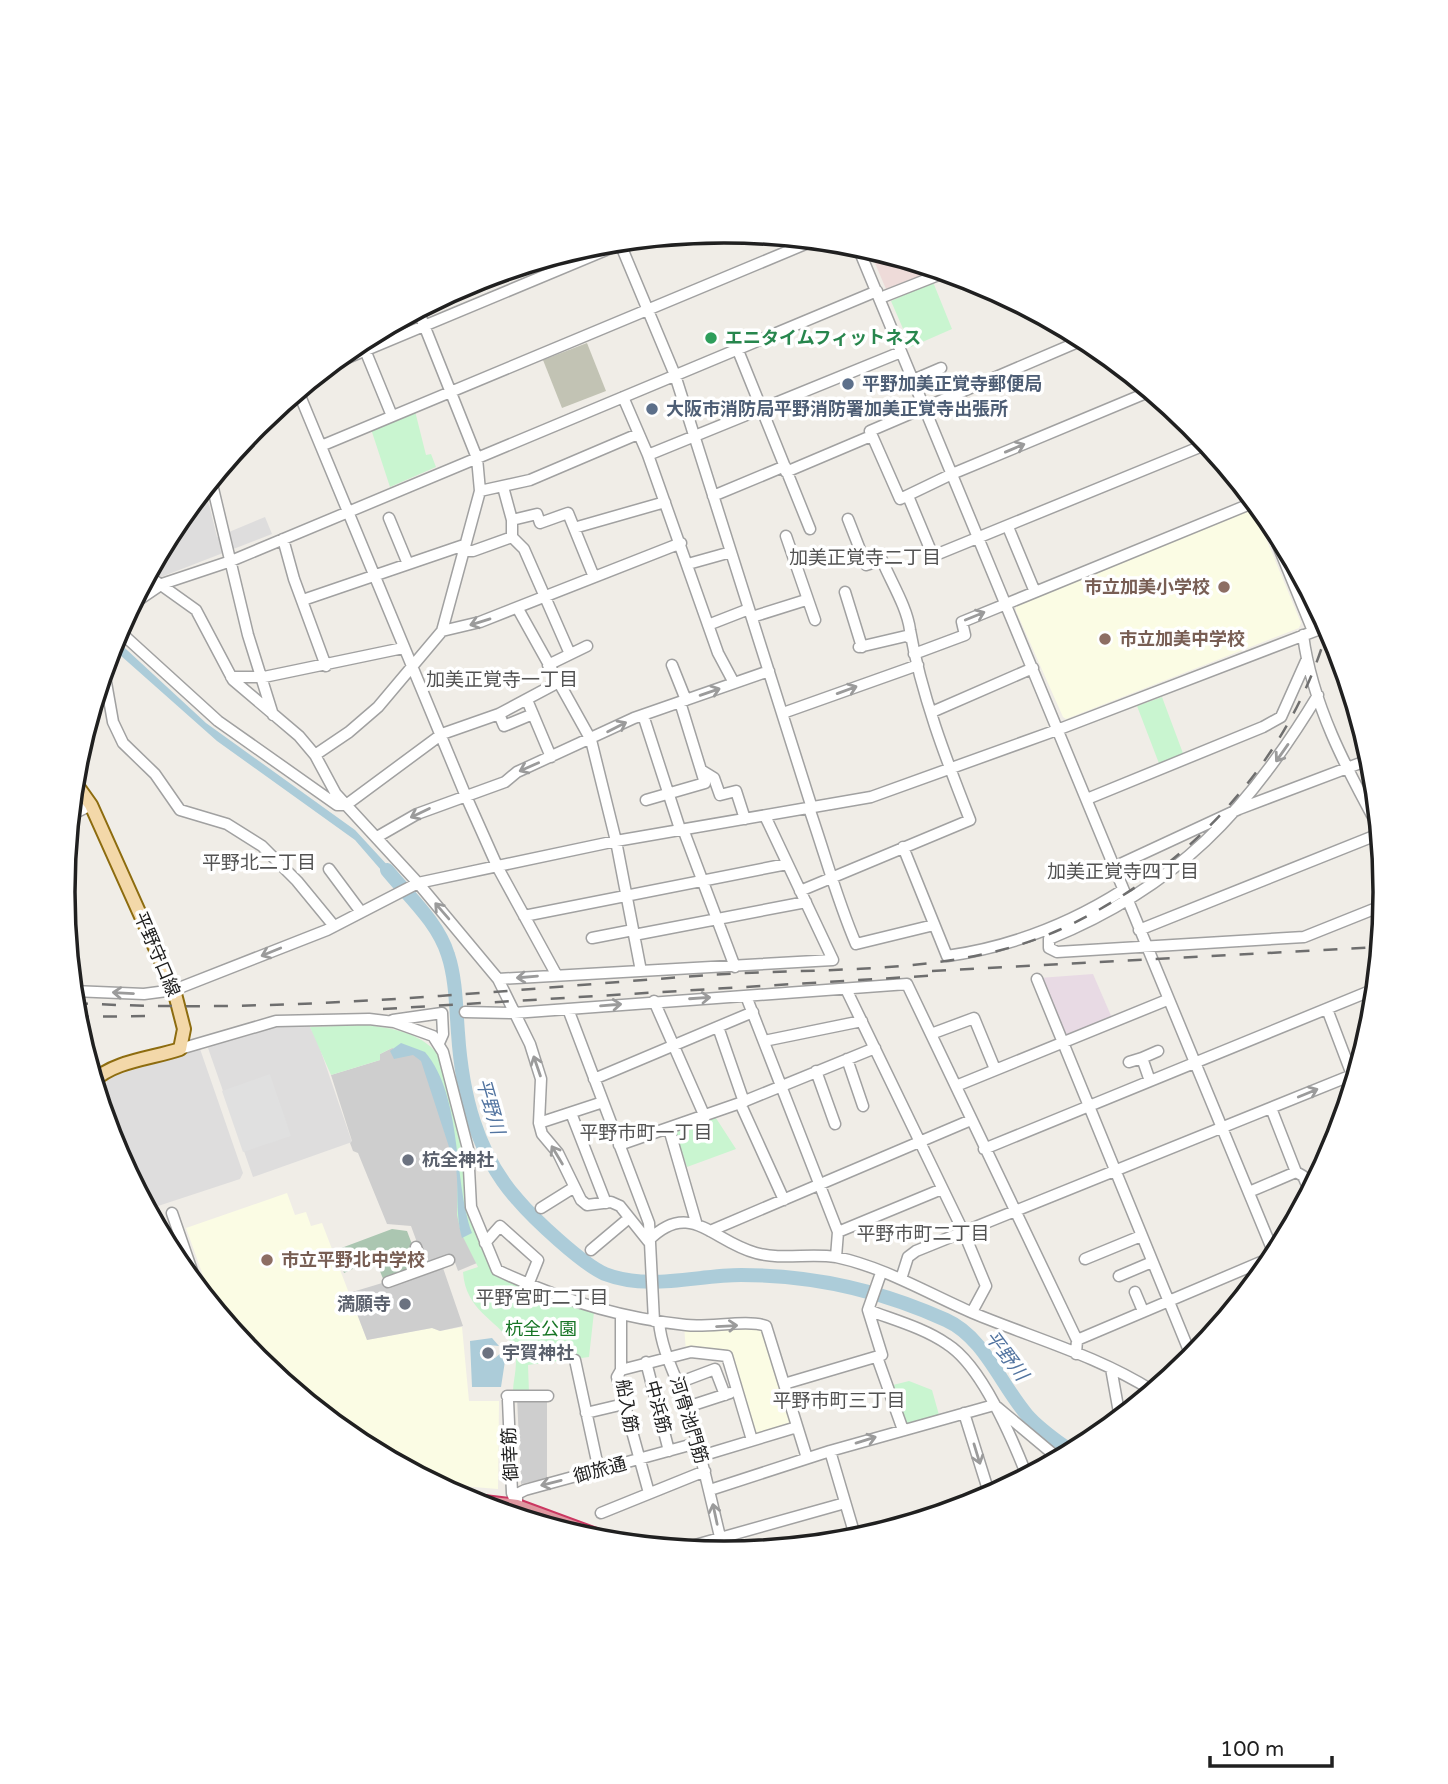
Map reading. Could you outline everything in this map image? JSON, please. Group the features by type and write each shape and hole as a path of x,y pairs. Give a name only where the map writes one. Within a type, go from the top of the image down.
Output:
{"main road":[{"name":"平野守口線","path":"83,794 91,805 174,990 184,1029 180,1049"},
{"path":"102,1075 140,1060 180,1049"}],"street":[{"path":"321,446 796,248"},
{"path":"626,251 647,310 675,375 783,713 839,904 856,944 934,925"},
{"path":"375,346 582,259"},
{"path":"863,259 1269,1242"},
{"path":"148,593 162,584 231,561 737,348 931,277"},
{"path":"315,755 349,732 378,707 442,631 480,491 477,458 421,319"},
{"path":"1071,345 870,431 900,499 951,474 1141,395"},
{"path":"737,348 810,530"},
{"path":"366,352 393,416"},
{"path":"648,455 901,352"},
{"path":"913,380 941,368"},
{"path":"623,397 681,543 708,625 734,683"},
{"path":"302,399 465,794 498,867 556,974"},
{"path":"480,491 530,480 638,435"},
{"path":"713,496 871,436"},
{"path":"908,496 933,556 1197,448"},
{"path":"503,487 512,520 512,537 524,549 569,654"},
{"path":"214,491 248,635 264,677 273,715"},
{"path":"574,528 664,502"},
{"path":"914,654 965,635 962,622 1245,506"},
{"path":"512,520 537,514 540,523 568,513 594,577"},
{"path":"389,518 408,564"},
{"path":"800,891 970,820 932,712 914,654 911,632 882,560 866,565 848,519"},
{"path":"1009,527 1035,592"},
{"path":"786,536 815,621"},
{"path":"303,600 408,564 463,548 473,551 512,537"},
{"path":"283,539 326,666"},
{"path":"442,631 518,609 681,543"},
{"path":"688,564 731,552"},
{"path":"156,580 196,610 232,677 299,736 315,755 336,794 377,837 498,979 541,1079 539,1123 542,1134 558,1153 573,1188 587,1205 611,1202 620,1206 648,1241 662,1227 696,1222"},
{"path":"845,592 861,647 906,636 910,638"},
{"path":"1087,799 1264,727 1281,717 1306,661 1316,630 1301,596"},
{"path":"708,625 806,600"},
{"path":"518,609 591,740 616,841 641,971"},
{"path":"83,991 144,994 174,990 334,926 416,885 616,841 871,797 1058,730 1316,630"},
{"path":"127,639 218,721 337,805 346,805 442,734 499,714 557,683"},
{"path":"548,665 587,646"},
{"path":"232,677 264,677 403,648"},
{"path":"1306,661 1347,768 1367,805"},
{"path":"646,800 705,783 672,665"},
{"path":"783,713 918,665"},
{"path":"932,712 1033,668"},
{"path":"377,837 417,814 465,794 505,782 517,772 643,715 769,670"},
{"path":"108,691 113,722 123,743 155,774 180,810 227,824 254,840 280,862 334,926"},
{"path":"1318,695 1284,751 1239,810 1181,865 1127,901 1087,923 1049,939 1049,948 1057,952 1304,937 1372,910"},
{"path":"527,701 551,757"},
{"path":"499,714 504,726 533,714"},
{"path":"643,715 668,793 736,967"},
{"path":"1114,867 1239,810 1360,763"},
{"path":"701,770 715,778 720,795 736,790 745,819"},
{"path":"81,810 91,805"},
{"path":"498,979 832,960 765,816"},
{"path":"1139,930 1370,838"},
{"path":"903,847 947,956 984,951 1057,926 1123,890"},
{"path":"524,916 787,864"},
{"path":"329,869 361,912"},
{"path":"592,938 806,902"},
{"path":"1037,979 1187,1346"},
{"path":"465,1012 514,1013 907,985 1077,1340 1076,1354"},
{"path":"846,989 964,1233 986,1286 972,1312"},
{"path":"984,1149 1364,993"},
{"path":"746,996 838,1232 836,1258"},
{"path":"956,1086 1167,1000"},
{"path":"654,1001 705,1116"},
{"name":"河骨池門筋","path":"569,1009 649,1223 652,1291 661,1348 687,1408 710,1490 720,1538"},
{"path":"1326,1009 1349,1065"},
{"path":"594,1079 753,1012"},
{"path":"180,1049 276,1021 385,1021 442,1013 443,1034 439,1043"},
{"path":"931,1034 974,1018 995,1069"},
{"path":"385,1021 433,1036 439,1043 468,1149 471,1207 496,1270 528,1285 621,1316 706,1327 766,1326 807,1458"},
{"path":"764,1041 862,1021"},
{"path":"718,1027 742,1102 784,1200"},
{"path":"619,1145 742,1102 875,1048"},
{"path":"1129,1062 1158,1051"},
{"path":"1142,1058 1150,1081"},
{"path":"847,1059 863,1106"},
{"path":"816,1071 835,1124"},
{"path":"901,1279 908,1257 1345,1080"},
{"path":"539,1123 603,1102"},
{"path":"1271,1108 1296,1172 1305,1181"},
{"path":"570,1113 606,1203"},
{"path":"710,1231 971,1120"},
{"path":"668,1129 696,1222 710,1231 756,1253 836,1258 879,1275 901,1279 972,1312 1111,1368 1144,1386"},
{"path":"1249,1192 1296,1172"},
{"path":"541,1208 573,1188"},
{"path":"838,1232 942,1189"},
{"path":"172,1213 186,1254"},
{"path":"591,1250 629,1218"},
{"path":"485,1243 500,1226 538,1260 528,1285"},
{"path":"1085,1259 1142,1236"},
{"path":"416,1247 424,1269"},
{"path":"388,1282 449,1260"},
{"path":"1119,1276 1152,1262"},
{"path":"1077,1340 1254,1264"},
{"path":"784,1384 882,1355 869,1305 879,1275"},
{"path":"1135,1292 1143,1311"},
{"path":"869,1305 950,1345 994,1405 1023,1467"},
{"name":"船入筋","path":"621,1316 621,1370 617,1377 649,1493"},
{"path":"621,1370 666,1356 691,1352 727,1356 752,1440"},
{"path":"877,1357 903,1430"},
{"path":"575,1360 599,1471"},
{"name":"中浜筋","path":"646,1363 669,1451"},
{"path":"1111,1368 1118,1408"},
{"path":"678,1383 715,1369 724,1395"},
{"path":"687,1408 738,1391"},
{"name":"御幸筋","path":"517,1507 512,1493 507,1398 548,1396"},
{"path":"586,1413 624,1404"},
{"path":"710,1490 830,1451 994,1405"},
{"path":"994,1405 1051,1452"},
{"path":"964,1413 986,1485"},
{"path":"701,1456 797,1427"},
{"name":"御旅通","path":"519,1507 519,1492 697,1443"},
{"path":"830,1451 853,1528"},
{"path":"601,1513 705,1471"},
{"path":"711,1540 845,1503"}],"shaded area":[{"path":"874,261 920,276 886,289"},
{"path":"587,343 606,391 562,408 543,360"},
{"path":"208,499 217,537 265,517 272,534 161,577 158,575 162,568"},
{"path":"1247,509 1264,534 1301,623 1299,628 1066,719 1016,611 1016,603"},
{"path":"1093,974 1112,1018 1064,1037 1039,978"},
{"path":"308,1022 314,1031 352,1142 253,1177 208,1048 209,1044 278,1024"},
{"name":"杭全神社","path":"392,1048 414,1054 422,1060 458,1167 470,1249 477,1263 458,1271 453,1257 426,1267 411,1226 387,1224 358,1153 353,1151 350,1143 352,1141 331,1075 380,1060 380,1054"},
{"path":"200,1049 243,1173 240,1179 157,1206 127,1145 106,1086 107,1078"},
{"path":"270,1074 291,1136 243,1152 222,1091"},
{"path":"287,1193 295,1215 306,1212 311,1226 322,1223 367,1340 432,1328 440,1331 462,1327 469,1401 499,1401 498,1489 465,1486 437,1474 364,1431 296,1380 236,1320 209,1287 186,1228"},
{"path":"392,1229 407,1231 421,1268 384,1281 375,1259 344,1273 336,1250"},
{"name":"満願寺","path":"442,1265 463,1326 440,1331 432,1328 367,1340 349,1293"},
{"path":"761,1324 797,1427 752,1440 728,1357 686,1352 684,1325"},
{"path":"517,1397 547,1397 547,1478 521,1484"}],"green space":[{"path":"933,282 952,329 911,347 891,301"},
{"path":"415,411 426,455 431,454 436,467 390,487 371,429"},
{"path":"1162,697 1184,756 1160,766 1137,706"},
{"name":"杭全公園","path":"365,1025 414,1036 438,1054 457,1123 472,1222 495,1274 520,1286 594,1312 589,1357 528,1365 529,1393 513,1392 516,1359 511,1343 479,1309 466,1287 463,1272 478,1267 461,1233 457,1215 458,1167 422,1060 414,1054 392,1048 380,1054 380,1060 331,1075 310,1027"},
{"path":"714,1115 736,1149 687,1167 676,1135 678,1131"},
{"path":"909,1381 932,1390 939,1415 910,1424 905,1422 893,1385"}],"water":[{"path":"124,647 206,723 355,830 402,881 394,885 355,840 217,741 121,655"},
{"path":"401,1043 425,1052 446,1092 472,1233 462,1238 453,1153 421,1061 413,1055 394,1059 390,1051"},
{"path":"492,1338 499,1346 489,1345 485,1352 487,1356 495,1358 502,1352 505,1361 501,1387 472,1387 470,1341"}],"waterway":[{"name":"平野川","path":"387,870 430,920 448,955 454,984 463,1078 481,1142 503,1181 546,1229 595,1269 622,1279 656,1282 741,1275 794,1278 872,1293 946,1320 971,1338 1027,1415 1062,1445"}],"railway":[{"path":"85,1003 233,1006 472,994 710,975 888,967 976,956 1018,945 1059,930 1105,906 1149,878 1190,845 1227,808 1260,767 1288,723 1311,676 1322,643"},
{"path":"932,971 1370,948"},
{"path":"383,1009 942,975"},
{"path":"88,1017 149,1016"}],"place":[{"name":"エニタイムフィットネス","path":"711,338"},
{"name":"平野加美正覚寺郵便局","path":"848,384"},
{"name":"大阪市消防局平野消防署加美正覚寺出張所","path":"652,409"},
{"name":"市立加美小学校","path":"1224,587"},
{"name":"市立加美中学校","path":"1105,639"},
{"name":"杭全神社","path":"408,1160"},
{"name":"市立平野北中学校","path":"267,1260"},
{"name":"満願寺","path":"405,1304"},
{"name":"宇賀神社","path":"488,1353"}],"district":[{"name":"加美正覚寺二丁目","path":"865,557"},
{"name":"加美正覚寺一丁目","path":"502,679"},
{"name":"平野北二丁目","path":"259,862"},
{"name":"加美正覚寺四丁目","path":"1123,871"},
{"name":"平野市町一丁目","path":"646,1132"},
{"name":"平野市町二丁目","path":"923,1233"},
{"name":"平野宮町二丁目","path":"542,1297"},
{"name":"平野市町三丁目","path":"839,1400"}]}
